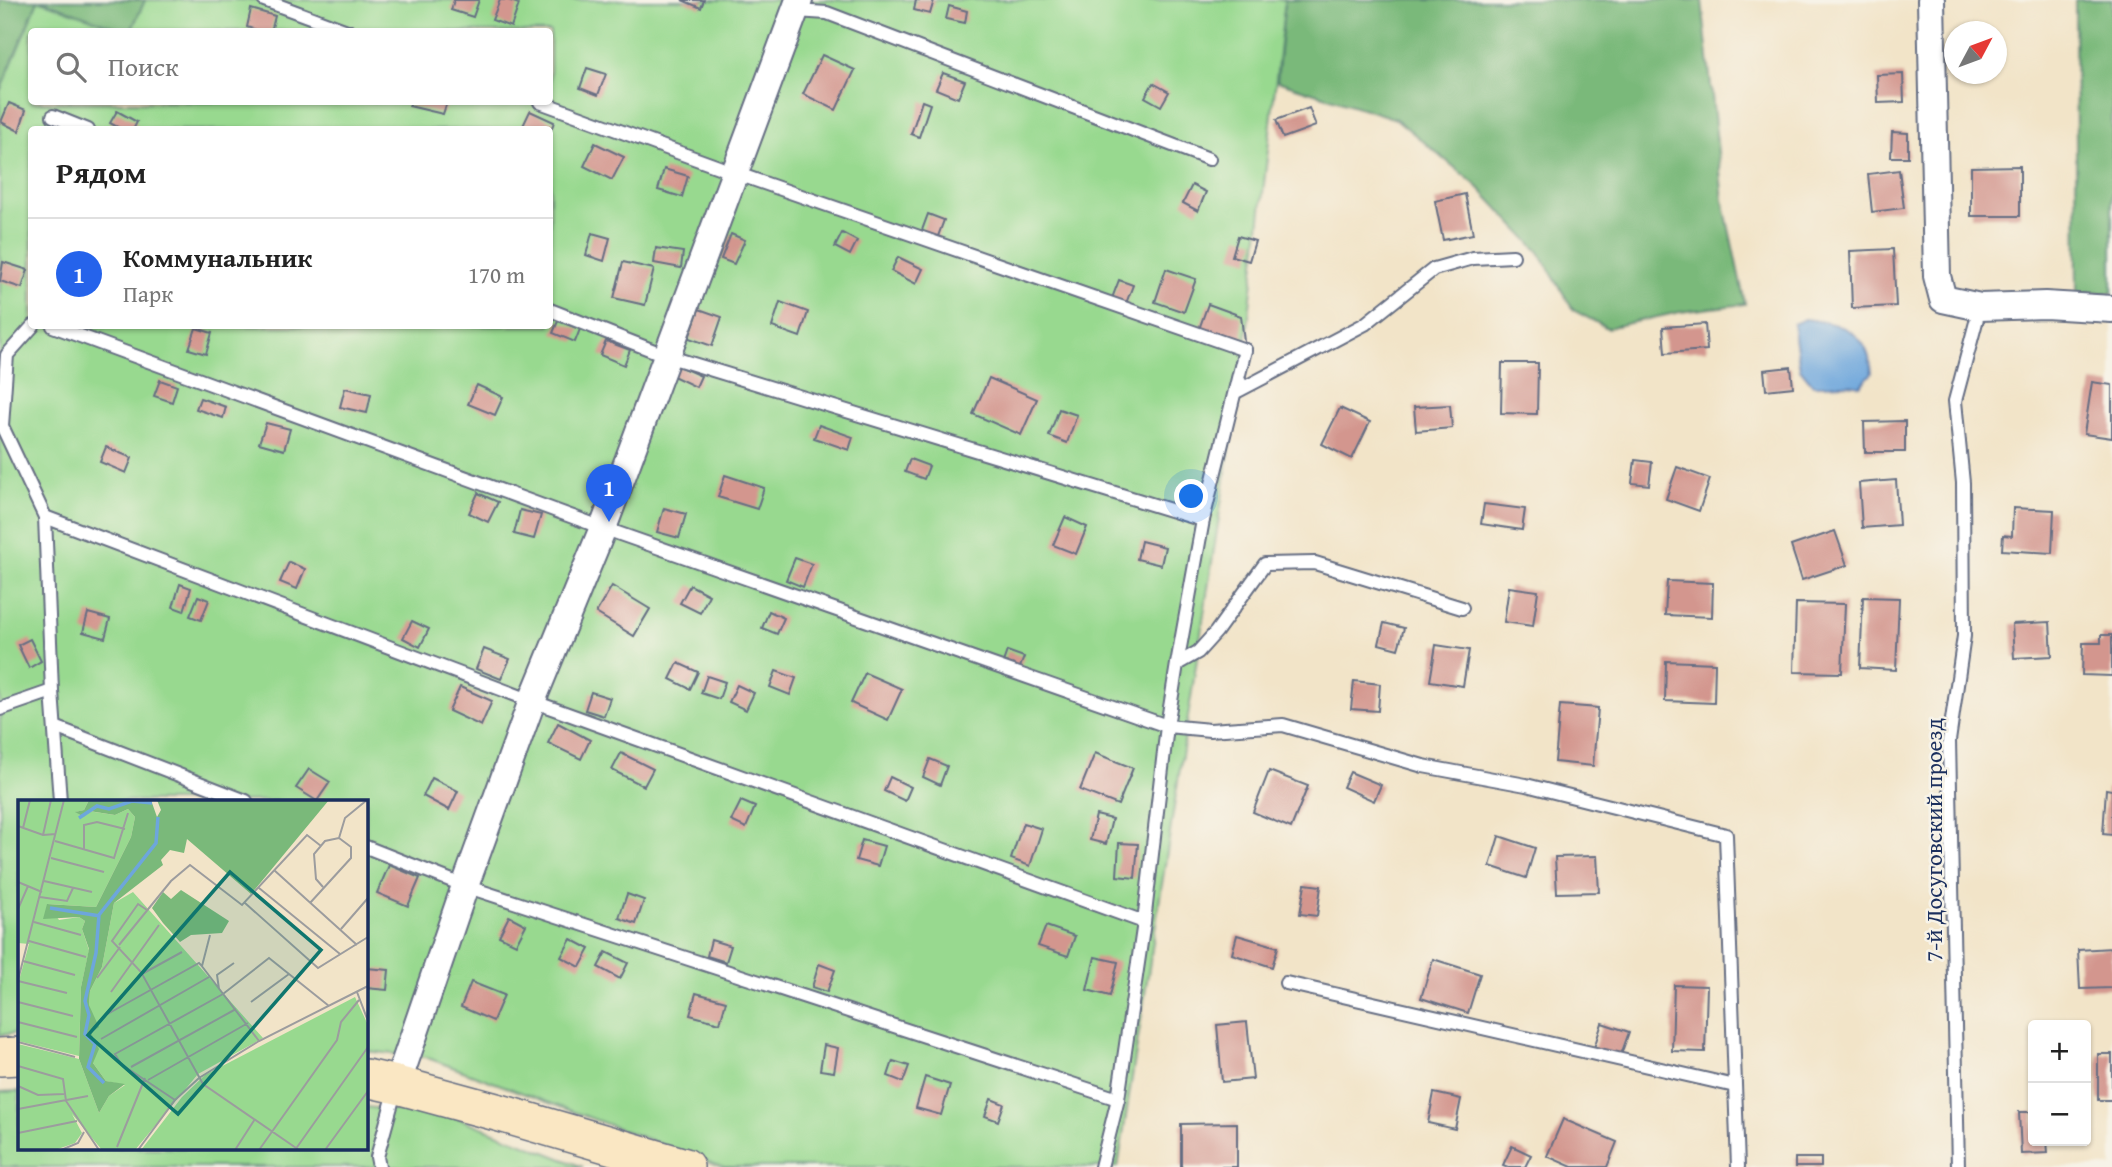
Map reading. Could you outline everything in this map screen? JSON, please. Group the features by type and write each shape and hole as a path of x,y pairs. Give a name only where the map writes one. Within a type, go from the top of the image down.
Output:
{"main road":[{"path":"0,1057 18,1056"},
{"path":"381,1081 685,1167"}],"street":[{"path":"1931,0 1937,276 1943,299 1980,307 2045,305 2112,309"},
{"path":"381,1081 465,886 532,701 603,528 798,6"}],"lane":[{"path":"264,0 338,28"},
{"path":"798,6 827,13 1209,159"},
{"path":"548,105 735,173 1245,350"},
{"path":"53,116 78,126"},
{"path":"1245,350 1238,391 1365,324 1434,269 1473,258 1513,256"},
{"name":"7-й Досуговский проезд","path":"1958,1167 1949,741 1964,622 1963,483 1955,401 1980,307"},
{"path":"553,311 667,356 1203,520"},
{"path":"30,329 7,355 2,426 45,517 52,691 60,800"},
{"path":"61,329 603,528 1167,726 1210,730 1283,726 1423,766 1526,785 1726,835 1738,1167"},
{"path":"1101,1167 1118,1098 1177,664 1203,520 1245,350"},
{"path":"45,517 532,701 1144,922"},
{"path":"1177,664 1198,652 1216,632 1265,564 1315,564 1462,607"},
{"path":"0,709 52,691"},
{"path":"55,727 243,800"},
{"path":"368,848 465,886 1118,1098"},
{"path":"1286,983 1735,1086"},
{"path":"379,1167 377,1157 381,1081"}],"green space":[{"path":"0,0 38,0 0,91"},
{"path":"38,0 119,28 28,28 28,105 553,105 553,28 132,28 145,0 1285,0 1245,350 1118,1167 723,1167 425,1057 368,1051 368,800 18,800 18,1033 0,1035 0,91"},
{"path":"40,0 145,0 132,28 117,28"},
{"path":"1285,0 1702,0 1723,200 1745,304 1680,312 1607,328 1573,310 1539,252 1477,186 1396,119 1277,81"},
{"path":"2075,0 2112,0 2112,293 2077,293"},
{"path":"18,1091 18,1150 368,1150 368,1107 456,1117 583,1167 0,1167 0,1092"}],"water":[{"path":"1805,319 1831,323 1859,338 1865,347 1872,373 1860,386 1813,385 1800,369 1793,324"}],"building":[{"path":"454,0 479,0 473,17 451,10"},
{"path":"500,0 519,4 511,27 492,20"},
{"path":"682,0 704,0 701,8"},
{"path":"916,0 934,0 930,14 914,10"},
{"path":"949,6 967,11 965,23 946,19"},
{"path":"251,9 275,16 272,28 247,27"},
{"path":"822,55 855,70 836,110 803,94"},
{"path":"587,68 606,74 598,95 580,88"},
{"path":"943,73 965,81 958,98 936,89"},
{"path":"1903,74 1904,102 1878,103 1877,75"},
{"path":"1153,83 1169,92 1161,106 1145,97"},
{"path":"922,101 930,104 919,137 911,134"},
{"path":"9,103 26,110 19,131 1,122"},
{"path":"410,105 446,105 443,114"},
{"path":"1309,108 1316,126 1283,138 1276,120"},
{"path":"117,111 137,122 135,126 116,126 110,123"},
{"path":"530,111 554,122 552,126 523,126"},
{"path":"1892,132 1908,133 1908,157 1891,157"},
{"path":"595,143 624,157 612,180 584,166"},
{"path":"2020,166 2020,216 1971,216 1971,167"},
{"path":"664,169 688,176 682,197 658,190"},
{"path":"1899,170 1904,208 1872,212 1868,174"},
{"path":"1192,185 1206,192 1198,211 1183,203"},
{"path":"1465,194 1473,234 1443,240 1435,201"},
{"path":"928,214 944,220 937,239 921,233"},
{"path":"592,233 610,238 604,261 586,255"},
{"path":"842,233 857,241 850,255 835,247"},
{"path":"731,234 745,240 734,264 721,259"},
{"path":"1238,236 1255,241 1249,261 1232,256"},
{"path":"656,248 683,252 681,268 654,263"},
{"path":"1893,249 1896,306 1852,308 1850,251"},
{"path":"898,257 923,269 916,284 891,271"},
{"path":"3,262 28,270 22,288 0,281"},
{"path":"623,262 654,269 645,305 614,298"},
{"path":"1166,269 1196,279 1184,312 1155,302"},
{"path":"1119,280 1133,285 1125,306 1111,301"},
{"path":"780,302 808,312 800,337 772,327"},
{"path":"1208,304 1241,316 1245,350 1198,332"},
{"path":"699,309 722,317 712,346 689,338"},
{"path":"558,321 580,329 575,342 553,333"},
{"path":"1705,324 1707,350 1665,353 1663,327"},
{"path":"196,329 212,333 206,354 189,349"},
{"path":"606,341 630,350 624,365 600,355"},
{"path":"1502,363 1538,363 1537,414 1501,413"},
{"path":"676,365 701,376 696,387 671,375"},
{"path":"1791,367 1793,387 1766,390 1764,370"},
{"path":"989,378 1037,399 1021,435 973,414"},
{"path":"160,380 177,386 172,402 154,396"},
{"path":"2092,382 2112,385 2112,438 2084,434"},
{"path":"477,385 503,397 495,415 468,404"},
{"path":"345,388 371,394 367,413 340,407"},
{"path":"200,398 226,407 223,418 196,409"},
{"path":"1450,405 1452,428 1416,431 1414,407"},
{"path":"1340,408 1370,422 1352,459 1322,444"},
{"path":"1059,409 1077,415 1067,443 1049,436"},
{"path":"1905,421 1905,452 1865,452 1864,422"},
{"path":"266,423 290,429 284,450 259,443"},
{"path":"819,425 853,437 849,450 814,438"},
{"path":"106,447 132,458 126,473 100,462"},
{"path":"910,459 929,466 924,479 905,472"},
{"path":"1635,460 1652,462 1649,485 1632,483"},
{"path":"1677,467 1710,479 1699,511 1666,499"},
{"path":"725,475 764,488 757,509 718,497"},
{"path":"1896,480 1899,525 1862,528 1859,483"},
{"path":"478,493 498,502 488,522 469,513"},
{"path":"1484,504 1525,509 1522,530 1481,524"},
{"path":"664,508 686,514 679,538 657,532"},
{"path":"2013,508 2054,510 2052,553 2002,550 2003,535 2012,536"},
{"path":"520,510 541,515 534,539 514,534"},
{"path":"1065,517 1087,527 1076,554 1053,545"},
{"path":"1835,531 1847,565 1802,580 1791,546"},
{"path":"1141,541 1165,547 1161,565 1137,559"},
{"path":"795,558 812,564 803,587 786,580"},
{"path":"289,562 305,569 297,589 280,582"},
{"path":"1667,581 1713,583 1712,617 1665,615"},
{"path":"180,584 191,588 184,611 173,607"},
{"path":"690,585 709,595 700,613 680,603"},
{"path":"612,586 650,609 634,636 596,613"},
{"path":"1509,587 1538,591 1533,626 1504,622"},
{"path":"198,596 209,600 201,620 190,616"},
{"path":"1863,597 1899,598 1896,670 1860,668"},
{"path":"1796,603 1845,604 1842,673 1794,672"},
{"path":"769,611 784,618 777,634 762,628"},
{"path":"88,613 110,619 105,638 83,632"},
{"path":"412,621 429,629 420,647 403,638"},
{"path":"2050,622 2052,656 2014,658 2012,624"},
{"path":"1384,623 1404,628 1398,649 1379,644"},
{"path":"2101,635 2112,635 2112,676 2082,675 2083,643 2101,643"},
{"path":"30,639 41,661 29,668 18,645"},
{"path":"1436,645 1469,650 1463,686 1430,681"},
{"path":"484,649 510,659 501,679 476,669"},
{"path":"1007,651 1024,657 1017,675 1001,668"},
{"path":"1666,661 1715,663 1714,703 1665,701"},
{"path":"678,663 698,672 690,689 670,679"},
{"path":"776,671 796,678 790,695 770,687"},
{"path":"865,673 902,689 888,720 851,703"},
{"path":"707,676 725,682 719,699 701,693"},
{"path":"1354,681 1380,684 1378,711 1351,709"},
{"path":"737,685 754,693 746,710 729,702"},
{"path":"460,687 492,701 481,726 449,711"},
{"path":"591,692 610,698 604,716 585,710"},
{"path":"1560,705 1598,708 1593,766 1555,762"},
{"path":"558,723 590,740 581,759 548,743"},
{"path":"621,753 653,769 644,786 612,770"},
{"path":"1095,753 1133,768 1118,805 1080,790"},
{"path":"930,759 947,766 940,785 923,777"},
{"path":"309,769 330,782 318,800 296,788"},
{"path":"1269,771 1308,786 1291,828 1253,812"},
{"path":"1350,772 1381,785 1374,801 1343,787"},
{"path":"890,777 911,787 905,801 884,791"},
{"path":"432,778 458,791 449,810 423,796"},
{"path":"2106,789 2112,790 2112,835 2103,834"},
{"path":"741,801 755,807 746,828 731,821"},
{"path":"1096,815 1112,819 1106,844 1090,840"},
{"path":"1023,823 1042,829 1030,866 1011,859"},
{"path":"1499,836 1535,848 1526,878 1490,866"},
{"path":"862,840 884,846 878,866 856,860"},
{"path":"1119,843 1138,844 1135,878 1117,876"},
{"path":"1597,856 1599,892 1557,893 1555,857"},
{"path":"389,865 420,878 408,906 377,893"},
{"path":"1305,884 1321,886 1317,916 1300,914"},
{"path":"627,894 644,900 636,924 619,918"},
{"path":"509,916 526,925 516,944 499,936"},
{"path":"1046,926 1075,936 1068,956 1038,946"},
{"path":"1237,935 1278,947 1272,967 1232,954"},
{"path":"571,939 590,949 580,967 561,957"},
{"path":"711,940 731,946 726,962 707,956"},
{"path":"2112,948 2112,988 2080,989 2078,950"},
{"path":"606,952 628,963 620,979 598,967"},
{"path":"1095,957 1118,962 1110,996 1087,990"},
{"path":"1433,959 1480,974 1468,1013 1421,998"},
{"path":"819,964 835,970 827,992 812,987"},
{"path":"368,968 389,970 387,990 368,988"},
{"path":"471,982 504,995 493,1021 461,1007"},
{"path":"1674,985 1707,986 1705,1052 1672,1051"},
{"path":"696,993 726,1001 720,1023 690,1015"},
{"path":"1247,1022 1253,1079 1222,1082 1217,1025"},
{"path":"1602,1023 1629,1032 1619,1060 1593,1051"},
{"path":"824,1045 838,1048 834,1072 820,1070"},
{"path":"2098,1054 2112,1054 2112,1100 2098,1100"},
{"path":"893,1061 909,1066 903,1082 888,1076"},
{"path":"925,1077 950,1085 941,1115 916,1108"},
{"path":"1434,1093 1461,1099 1455,1129 1428,1123"},
{"path":"991,1099 1004,1104 998,1121 985,1116"},
{"path":"2019,1112 2028,1112 2028,1146 2047,1146 2048,1153 2021,1154"},
{"path":"1563,1119 1617,1142 1607,1167 1572,1167 1547,1156"},
{"path":"1237,1123 1237,1167 1181,1167 1181,1124"},
{"path":"1512,1146 1531,1155 1525,1167 1503,1165"},
{"path":"1795,1158 1821,1158 1821,1167 1795,1167"}],"place":[{"name":"Коммунальник","path":"609,522"}]}
